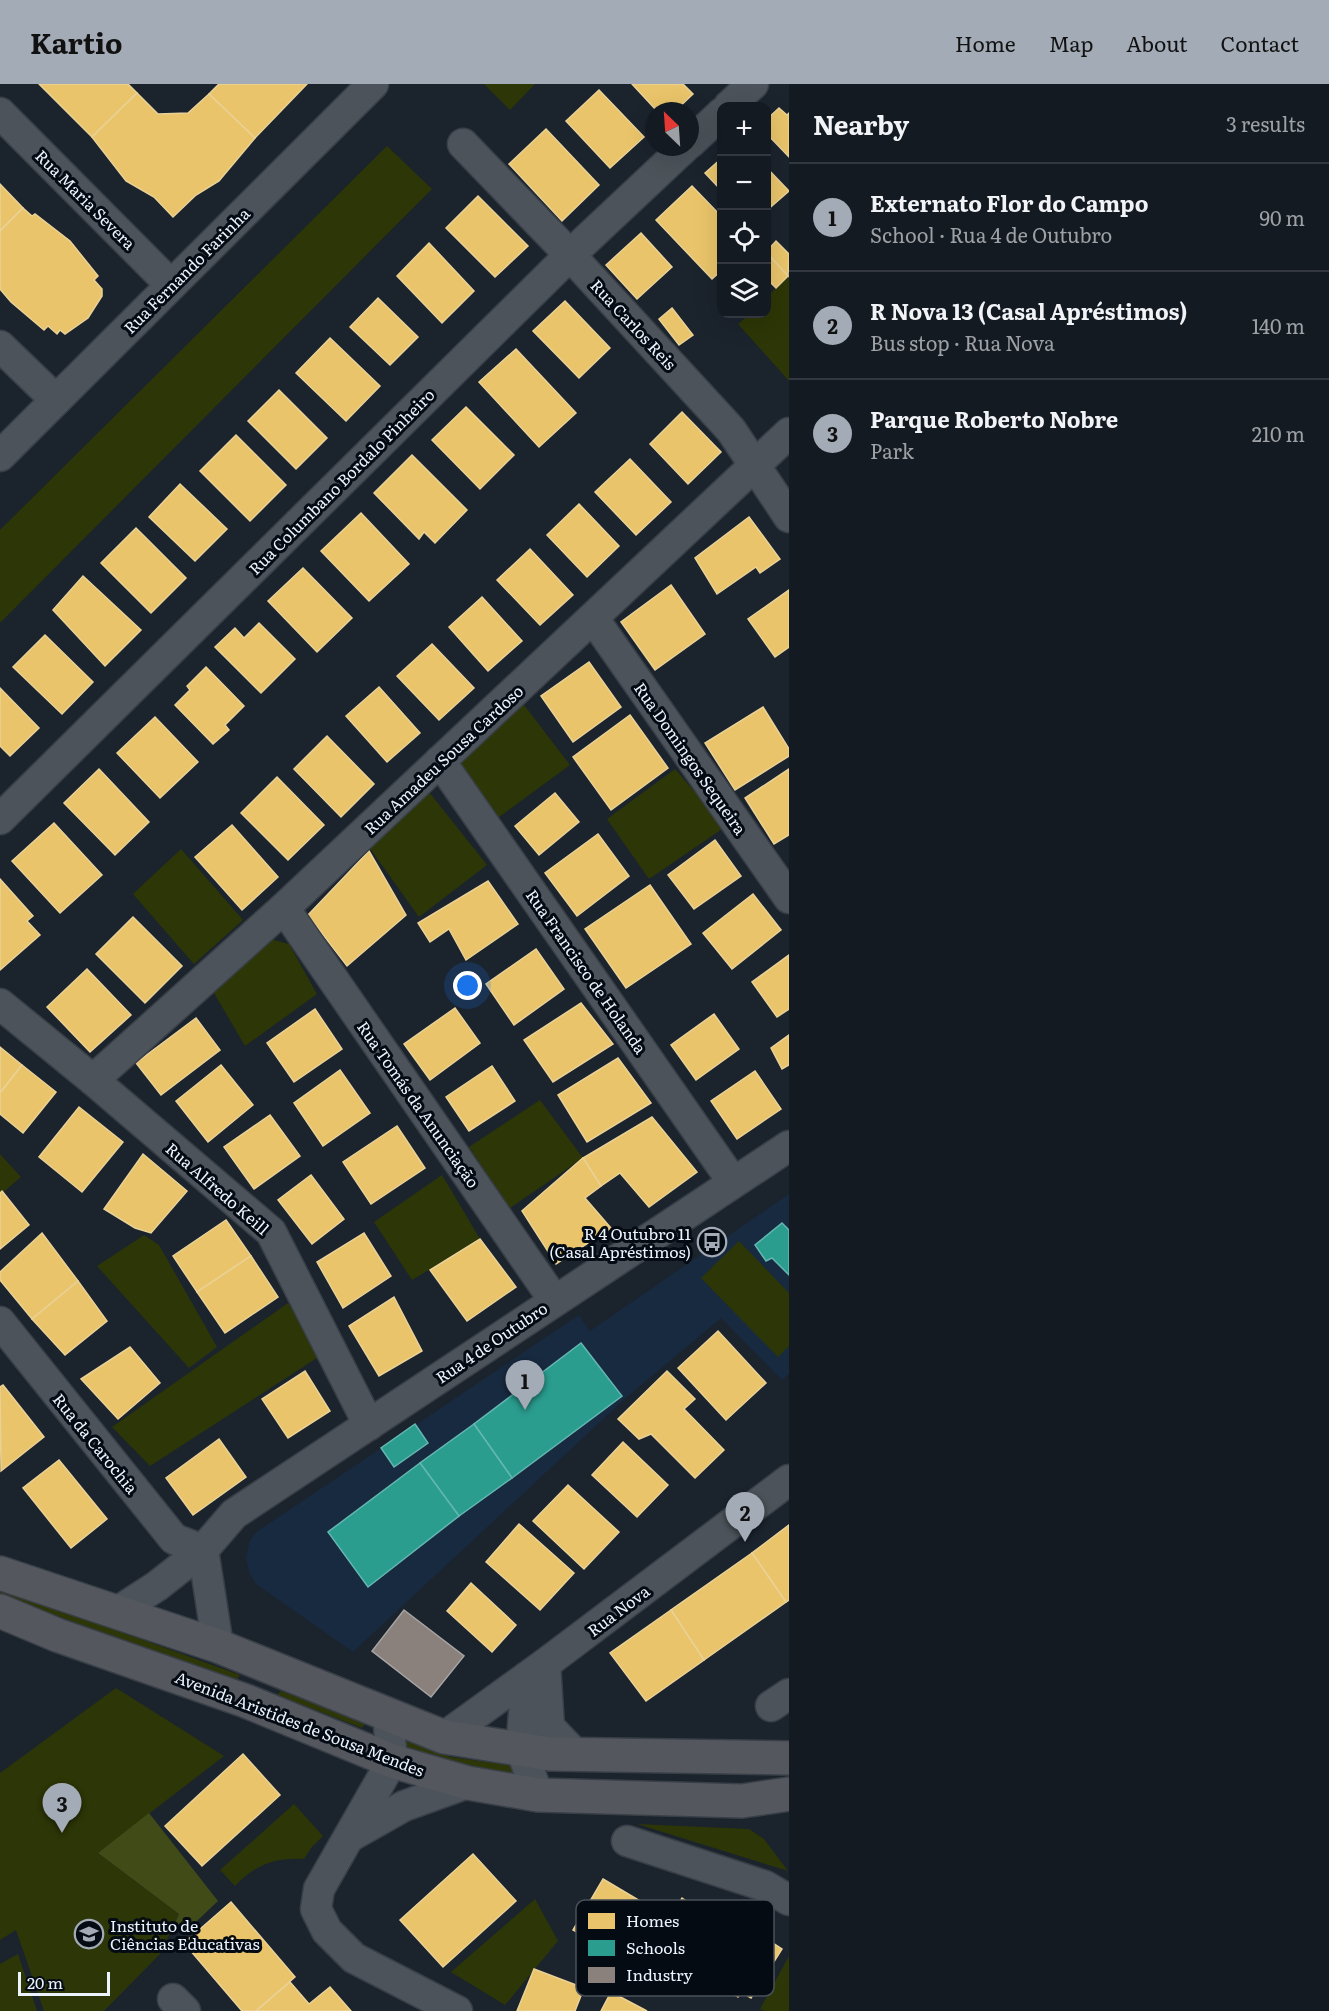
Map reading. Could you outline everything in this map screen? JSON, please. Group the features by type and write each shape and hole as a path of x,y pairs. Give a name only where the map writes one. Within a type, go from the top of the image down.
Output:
{"main road":[{"path":"0,1573 218,1647 444,1737 550,1754 789,1758"},
{"name":"Avenida Aristides de Sousa Mendes","path":"0,1611 57,1635 246,1701 392,1761 468,1783 538,1795 742,1801 789,1794"}],"street":[{"name":"Rua Fernando Farinha","path":"0,456 373,84"},
{"path":"733,102 753,84"},
{"name":"Rua Maria Severa","path":"0,113 171,285"},
{"path":"699,135 717,118"},
{"name":"Rua Carlos Reis","path":"463,144 570,255 731,430 789,517"},
{"name":"Rua Columbano Bordalo Pinheiro","path":"0,819 570,255 676,156"},
{"path":"0,346 56,400"},
{"name":"Rua Amadeu Sousa Cardoso","path":"93,1080 284,908 789,434"},
{"name":"Rua Domingos Sequeira","path":"593,618 789,898"},
{"name":"Rua Francisco de Holanda","path":"440,761 734,1182"},
{"name":"Rua Tomás da Anunciação","path":"284,908 554,1300"},
{"name":"Rua Alfredo Keill","path":"0,1004 271,1232 369,1425"},
{"name":"Rua 4 de Outubro","path":"117,1612 158,1586 203,1550 234,1514 789,1146"},
{"name":"Rua da Carochia","path":"0,1322 174,1539 203,1550"},
{"name":"Rua Nova","path":"444,1737 536,1671 789,1480"},
{"path":"203,1550 218,1647"},
{"path":"536,1671 521,1749 538,1795"},
{"path":"536,1671 549,1727 575,1754"},
{"path":"388,1714 392,1761 320,1889 316,1909 327,1931 354,1958 439,2008"},
{"path":"351,1836 404,1806 468,1783"},
{"path":"627,1841 765,1886 789,1900"}],"shaded area":[{"path":"789,1194 789,1374 782,1380 721,1318 628,1396 353,1652 256,1584 249,1572 246,1558 249,1543 255,1533 579,1315 590,1331"}],"green space":[{"path":"484,84 535,84 510,110"},
{"path":"387,146 432,189 0,623 0,530"},
{"path":"789,277 789,381 738,324 745,318 771,318 771,293"},
{"path":"521,701 570,765 495,820 456,758"},
{"path":"675,769 725,827 649,879 607,819"},
{"path":"429,792 487,865 419,917 369,847"},
{"path":"181,849 243,920 194,964 133,894"},
{"path":"270,939 289,944 317,994 245,1046 214,993"},
{"path":"540,1100 583,1158 510,1208 469,1147"},
{"path":"0,1154 21,1177 0,1195"},
{"path":"442,1175 480,1239 412,1280 374,1222"},
{"path":"144,1235 159,1245 217,1347 189,1368 97,1266"},
{"path":"739,1241 789,1293 789,1346 778,1357 701,1278"},
{"path":"288,1303 320,1356 150,1466 112,1427"},
{"path":"0,1588 240,1675 236,1681 0,1595"},
{"path":"116,1688 224,1756 98,1853 179,1914 160,1954 104,2011 44,2011 16,1930 0,1940 0,1773"},
{"path":"281,1691 366,1722 362,1728 277,1695"},
{"path":"406,1737 450,1757 515,1766 514,1774 451,1764 403,1745"},
{"path":"294,1804 323,1836 304,1859 284,1859 266,1864 250,1873 235,1886 220,1870"},
{"path":"149,1813 218,1901 182,1935 174,1925 179,1914 98,1853"},
{"path":"637,1824 749,1829 764,1839 788,1871"},
{"path":"535,1899 558,1941 505,2005 451,1972"},
{"path":"18,1954 37,2011 0,2011 0,1964"},
{"path":"789,1956 789,2011 760,2009 767,1996 774,1996 774,1983"}],"building: Homes":[{"path":"39,84 128,84 137,93 92,137"},
{"path":"219,84 307,84 255,138 209,94"},
{"path":"632,84 683,84 693,94 685,102 649,102"},
{"path":"599,90 644,137 610,168 566,121"},
{"path":"137,93 158,114 188,113 209,94 255,138 219,181 196,195 173,217 154,197 126,181 92,137"},
{"path":"779,108 787,115 789,113 789,157 771,138 771,115"},
{"path":"546,129 599,185 562,221 509,164"},
{"path":"717,162 717,186 705,173"},
{"path":"771,172 789,191 771,207"},
{"path":"0,184 23,208 0,231"},
{"path":"692,186 717,212 717,274 712,279 656,220"},
{"path":"478,196 528,246 495,277 446,228"},
{"path":"23,208 32,216 35,214 70,241 98,276 94,280 102,289 102,296 88,318 65,334 60,330 57,334 48,326 44,330 11,302 0,289 0,231"},
{"path":"641,233 672,267 637,299 606,265"},
{"path":"776,241 789,254 788,276 771,257 771,246"},
{"path":"429,243 474,291 442,323 397,276"},
{"path":"771,257 788,276 776,288 771,283"},
{"path":"378,298 418,337 390,365 350,327"},
{"path":"565,301 610,348 579,378 533,331"},
{"path":"672,308 693,335 679,345 659,319"},
{"path":"330,338 380,386 346,421 296,373"},
{"path":"516,349 576,413 539,447 479,382"},
{"path":"279,390 327,438 296,469 248,421"},
{"path":"466,407 514,455 480,489 432,440"},
{"path":"682,412 721,452 688,484 650,444"},
{"path":"236,435 286,485 250,521 200,471"},
{"path":"412,455 467,510 435,543 424,532 419,539 374,493"},
{"path":"630,459 671,502 636,535 595,492"},
{"path":"180,484 227,529 195,561 149,517"},
{"path":"579,504 619,546 587,577 547,535"},
{"path":"361,513 409,564 369,601 321,551"},
{"path":"749,517 780,559 760,573 756,567 717,594 695,558"},
{"path":"136,528 186,578 151,613 101,563"},
{"path":"530,549 573,595 540,625 497,580"},
{"path":"303,568 352,618 317,652 268,601"},
{"path":"83,576 141,630 105,666 53,610"},
{"path":"671,585 705,634 655,670 621,622"},
{"path":"789,590 789,647 775,657 748,619"},
{"path":"482,597 522,641 488,671 449,627"},
{"path":"259,623 295,659 261,693 215,647 235,628 244,638"},
{"path":"45,635 93,682 62,714 13,667"},
{"path":"432,644 474,688 439,720 397,676"},
{"path":"589,662 621,707 573,742 541,696"},
{"path":"206,667 244,706 225,725 229,730 213,744 175,705 190,690 187,686"},
{"path":"379,687 420,733 387,762 346,716"},
{"path":"0,688 39,728 10,756 0,746"},
{"path":"763,707 789,749 789,756 735,790 705,743"},
{"path":"630,715 668,768 611,810 573,757"},
{"path":"155,717 198,762 160,798 117,753"},
{"path":"327,736 374,784 341,817 294,769"},
{"path":"99,769 149,822 115,855 64,803"},
{"path":"789,769 789,835 774,844 745,798"},
{"path":"277,777 324,825 288,860 241,813"},
{"path":"555,793 579,822 539,855 515,826"},
{"path":"54,823 102,875 60,913 12,861"},
{"path":"232,825 278,877 242,910 195,857"},
{"path":"598,834 629,876 577,916 545,873"},
{"path":"715,840 741,876 694,909 668,875"},
{"path":"369,851 406,915 347,966 308,915"},
{"path":"0,879 33,916 27,921 40,935 0,970"},
{"path":"488,881 518,924 466,960 449,929 430,942 418,923"},
{"path":"650,885 691,944 626,988 585,929"},
{"path":"753,894 781,930 732,969 703,933"},
{"path":"133,917 182,966 145,1003 96,954"},
{"path":"536,949 564,989 514,1025 486,984"},
{"path":"789,955 789,1009 777,1017 752,982"},
{"path":"87,969 131,1015 90,1052 47,1007"},
{"path":"581,1003 613,1044 553,1082 524,1040"},
{"path":"455,1008 480,1043 430,1080 404,1044"},
{"path":"315,1009 342,1049 294,1082 267,1043"},
{"path":"714,1014 739,1049 696,1080 671,1045"},
{"path":"196,1018 220,1050 161,1095 136,1063"},
{"path":"789,1035 789,1065 782,1069 771,1048"},
{"path":"0,1047 22,1065 0,1093"},
{"path":"618,1058 651,1103 587,1142 558,1095"},
{"path":"22,1065 56,1092 23,1133 0,1114 0,1093"},
{"path":"221,1065 253,1105 208,1142 176,1101"},
{"path":"492,1066 515,1101 469,1131 446,1097"},
{"path":"340,1070 370,1113 323,1146 294,1103"},
{"path":"755,1071 781,1109 737,1139 711,1101"},
{"path":"79,1107 123,1142 82,1192 39,1157"},
{"path":"270,1115 300,1156 254,1189 224,1147"},
{"path":"652,1117 697,1172 649,1207 620,1173 601,1186 583,1158"},
{"path":"397,1126 425,1168 371,1204 343,1162"},
{"path":"143,1154 187,1191 151,1233 135,1228 104,1209"},
{"path":"583,1158 601,1186 585,1198 611,1228 556,1264 522,1211"},
{"path":"311,1175 344,1219 312,1244 278,1200"},
{"path":"2,1191 29,1225 0,1249 0,1193"},
{"path":"226,1220 251,1256 197,1292 173,1256"},
{"path":"42,1233 78,1281 32,1319 0,1280 0,1272"},
{"path":"364,1233 391,1276 343,1308 317,1262"},
{"path":"480,1239 516,1287 467,1321 430,1270"},
{"path":"251,1256 278,1297 225,1333 197,1292"},
{"path":"78,1281 107,1321 65,1355 32,1319"},
{"path":"394,1297 422,1351 379,1376 349,1326"},
{"path":"718,1331 766,1383 726,1420 678,1368"},
{"path":"130,1347 160,1383 118,1419 81,1379"},
{"path":"305,1371 330,1411 288,1438 262,1399"},
{"path":"667,1371 695,1399 684,1409 724,1450 695,1478 651,1434 639,1439 618,1419"},
{"path":"3,1385 44,1437 1,1471 0,1387"},
{"path":"219,1439 246,1477 193,1515 166,1478"},
{"path":"623,1442 668,1485 637,1517 592,1475"},
{"path":"59,1460 107,1519 71,1548 23,1488"},
{"path":"568,1485 619,1532 584,1569 533,1521"},
{"path":"519,1524 574,1573 540,1610 486,1562"},
{"path":"789,1525 789,1600 786,1602 752,1553"},
{"path":"752,1553 786,1602 704,1660 671,1610"},
{"path":"471,1583 516,1625 492,1652 447,1611"},
{"path":"671,1610 704,1660 646,1701 610,1653"},
{"path":"243,1754 280,1795 202,1866 165,1826"},
{"path":"473,1854 516,1901 443,1967 400,1920"},
{"path":"603,1879 639,1900 591,1900"},
{"path":"231,1902 295,1977 256,2011 242,2011 184,1943"},
{"path":"774,1944 782,1949 774,1962"},
{"path":"534,1969 576,1985 576,1996 581,1996 575,2011 517,2011"},
{"path":"290,1982 309,2004 330,1987 351,2011 256,2011"},
{"path":"609,1996 619,1996 647,2011 601,2011"}],"building: Schools":[{"path":"782,1223 789,1230 789,1275 772,1258 766,1261 755,1245"},
{"path":"581,1343 622,1396 512,1478 474,1424"},
{"path":"415,1424 428,1443 394,1467 381,1448"},
{"path":"474,1424 512,1478 459,1516 420,1463"},
{"path":"420,1463 459,1516 368,1587 328,1532"}],"building: Industry":[{"path":"404,1610 464,1656 431,1697 372,1651"}],"place":[{"name":"R 4 Outubro 11 (Casal Apréstimos)","path":"712,1242"},
{"name":"Externato Flor do Campo","path":"525,1410"},
{"name":"R Nova 13 (Casal Apréstimos)","path":"745,1542"},
{"name":"Parque Roberto Nobre","path":"62,1833"},
{"name":"Instituto de Ciências Educativas","path":"89,1934"}]}
